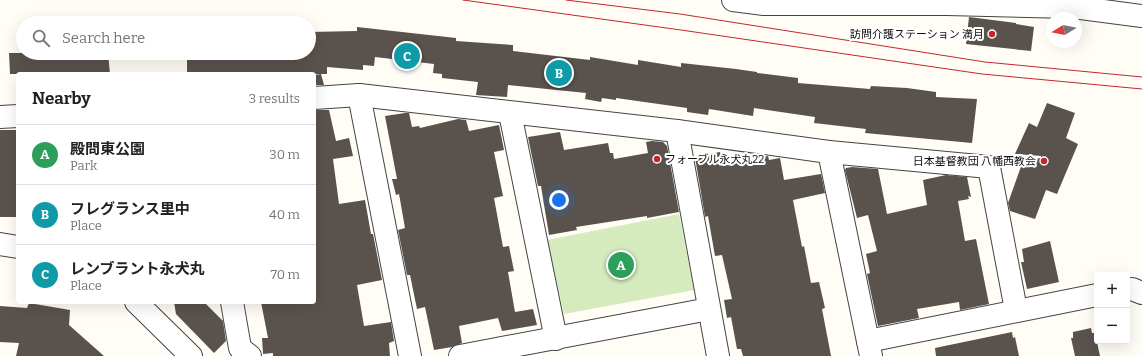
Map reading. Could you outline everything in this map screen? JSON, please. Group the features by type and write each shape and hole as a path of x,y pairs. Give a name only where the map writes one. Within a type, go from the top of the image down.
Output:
{"street":[{"path":"733,0 764,4 947,2 1073,7 1142,16"},
{"path":"316,98 359,95 677,131 830,152 989,167 1016,310"},
{"path":"359,95 410,356"},
{"path":"510,113 556,339"},
{"path":"0,117 16,116"},
{"path":"677,131 718,356"},
{"path":"830,152 869,348 1016,310 1094,296"},
{"path":"0,244 16,246"},
{"path":"1130,289 1142,293"},
{"path":"138,304 191,356"},
{"path":"232,304 240,348 250,356"},
{"path":"460,356 709,309"}],"green space":[{"path":"679,214 694,290 564,314 547,240"}],"building":[{"name":"訪問介護ステーション 満月","path":"969,17 1016,23 1034,27 1031,51 966,44"},
{"path":"357,27 456,38 456,41 513,45 513,51 590,60 590,57 638,65 638,60 681,67 681,63 798,78 798,83 870,89 871,86 907,88 936,92 936,97 977,99 972,143 865,133 866,129 814,123 815,117 754,108 753,116 709,109 708,115 687,112 687,108 616,98 616,100 602,98 601,102 585,99 586,93 508,85 507,97 476,95 478,82 442,78 442,74 433,73 434,64 375,57 374,66 363,65 363,70 327,67 327,74 316,74 316,72 187,72 187,60 316,60 316,32 357,31"},
{"path":"9,53 16,53 16,60 109,60 110,72 16,72 16,74 10,74"},
{"path":"321,74 324,85 316,85 316,75"},
{"name":"日本基督教団 八幡西教会","path":"1047,103 1075,113 1066,138 1078,144 1057,194 1046,190 1035,219 1010,211 1008,203 1023,161 1041,158 1041,156 1015,154 1029,123 1037,127"},
{"path":"316,110 329,110 336,141 349,138 353,156 333,159 339,204 365,200 382,280 357,285 364,326 391,322 394,341 389,343 390,356 273,356 273,353 263,354 262,338 268,338 261,304 316,304"},
{"path":"409,113 412,127 419,126 420,128 458,119 466,120 469,131 499,125 504,150 494,152 503,196 494,198 503,247 509,246 514,271 508,272 515,312 533,309 537,325 502,331 498,318 459,326 462,343 452,347 434,350 425,307 417,309 410,275 407,275 398,230 405,228 399,194 396,195 392,179 397,179 385,116"},
{"path":"0,130 16,130 16,217 0,217"},
{"path":"560,132 564,150 608,143 610,153 613,153 614,159 648,153 646,142 663,142 667,146 679,212 647,218 647,216 576,227 577,230 549,235 541,186 538,186 528,137"},
{"path":"720,152 723,166 768,156 769,160 780,158 784,180 821,174 825,193 793,200 811,283 819,282 825,308 822,309 831,356 743,356 741,349 737,349 731,317 727,318 724,300 732,299 722,255 715,256 708,216 705,217 695,157"},
{"path":"846,168 878,169 887,214 927,205 923,180 946,175 967,177 971,197 968,196 969,199 958,201 965,241 976,239 989,304 960,310 959,302 917,309 919,318 878,326 867,274 870,273 866,254 877,251 868,215 857,218 845,170"},
{"path":"1050,241 1059,282 1027,289 1021,262 1024,262 1022,249"},
{"path":"29,304 35,304 70,310 69,325 104,356 16,356 19,343 0,342 0,306 27,308"},
{"path":"174,304 206,304 223,321 226,341 214,353 176,314"},
{"path":"1091,328 1092,333 1094,333 1094,344 1097,344 1100,356 1075,356 1071,338 1073,338 1073,332"},
{"path":"1012,332 1013,338 1015,337 1019,356 936,356 935,348"}],"tram line":[{"path":"463,0 982,74 1142,89"},
{"path":"566,0 680,14 985,62 1142,77"}],"place":[{"name":"訪問介護ステーション 満月","path":"992,34"},
{"name":"レンブラント永犬丸","path":"407,56"},
{"name":"フレグランス里中","path":"559,73"},
{"name":"フォーブル永犬丸22","path":"657,159"},
{"name":"日本基督教団 八幡西教会","path":"1044,161"},
{"name":"殿問東公園","path":"621,265"}]}
